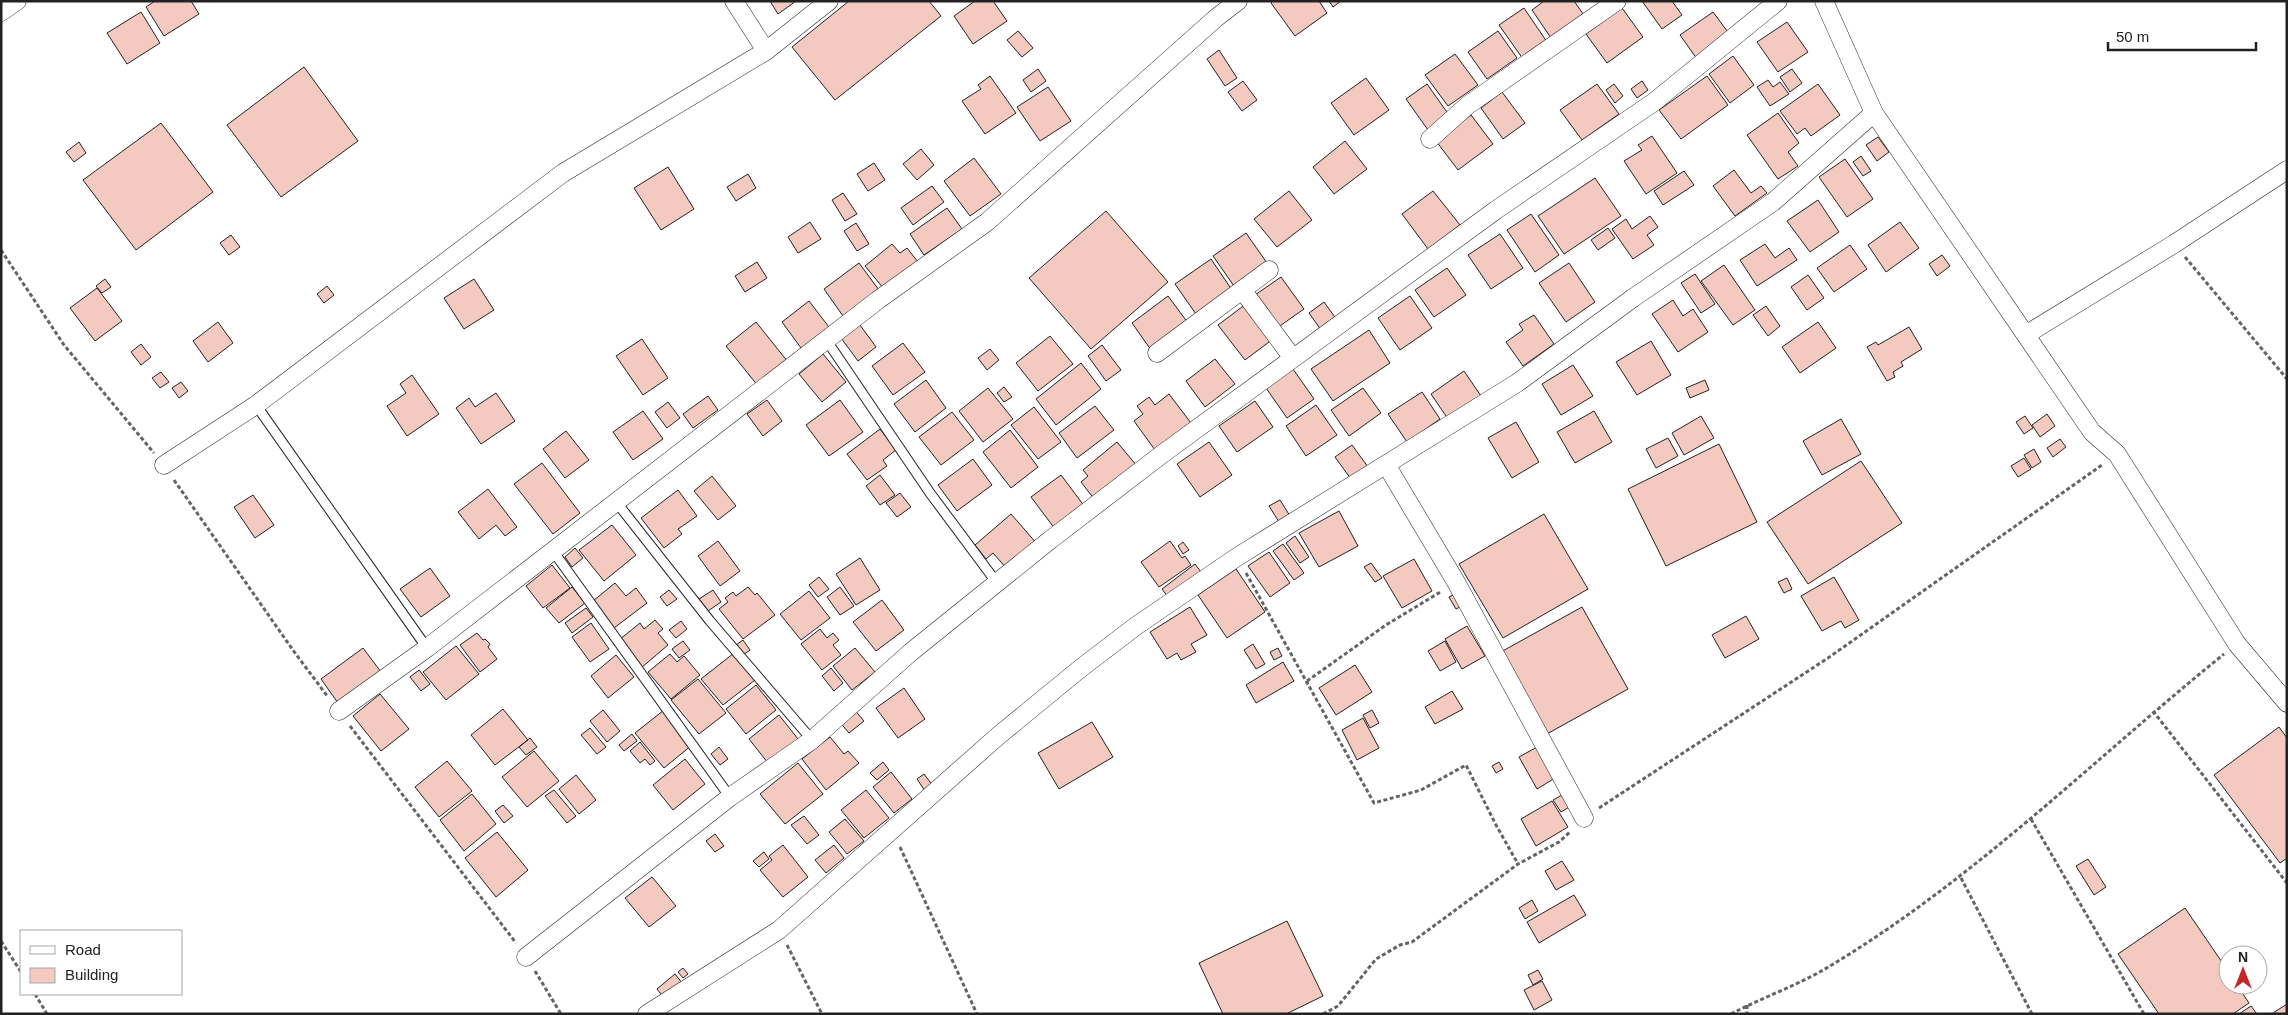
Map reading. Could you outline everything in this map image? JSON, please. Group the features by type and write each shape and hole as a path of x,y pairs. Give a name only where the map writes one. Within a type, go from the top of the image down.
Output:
{"street":[{"path":"1,12 17,1"},
{"path":"734,1 766,51"},
{"path":"164,465 256,405 563,173 766,51 829,1"},
{"path":"339,711 427,648 553,552 730,412 828,341 878,300 987,222 1216,18 1238,1"},
{"path":"1430,138 1468,105 1616,1"},
{"path":"526,957 730,797 812,740 912,652 1072,523 1292,357 1496,210 1654,102 1778,1"},
{"path":"1824,1 1874,113 2027,334 2092,432 2117,454 2237,644 2287,703"},
{"path":"647,1014 779,930 1003,732 1136,626 1238,557 1387,466 1517,383 1633,298 1773,202 1874,113"},
{"path":"2027,334 2174,244 2287,170"},
{"path":"1157,354 1269,270"},
{"path":"1243,290 1292,357"},
{"path":"1387,466 1456,582 1584,818"}],"lane":[{"path":"828,341 930,493 997,583"},
{"path":"256,405 427,648"},
{"path":"617,502 710,621 812,740"},
{"path":"553,552 730,797"}],"path":[{"path":"2174,244 2287,379"},
{"path":"1,250 64,345 164,465 295,653 526,957 561,1014"},
{"path":"1323,1014 1338,1006 1376,960 1400,945 1412,942 1518,864 1559,842 1584,818 1828,658 2117,454"},
{"path":"1238,557 1374,803 1422,790 1466,765 1518,864"},
{"path":"1308,681 1386,626 1456,582"},
{"path":"1731,1014 1829,967 1960,878 2154,711 2237,644"},
{"path":"2154,711 2287,883"},
{"path":"2030,819 2144,1014"},
{"path":"891,829 977,1014"},
{"path":"1960,878 2032,1014"},
{"path":"779,930 822,1014"},
{"path":"1,941 20,970"},
{"path":"36,995 48,1014"},
{"path":"1747,1006 1747,1014"}],"building":[{"path":"155,1 191,1 199,14 164,36 146,7"},
{"path":"770,1 796,1 778,14"},
{"path":"849,1 929,1 941,16 835,100 792,47"},
{"path":"975,1 993,1 1007,21 973,44 954,16"},
{"path":"1273,1 1319,1 1327,13 1295,36 1271,3"},
{"path":"1329,1 1341,1 1333,7"},
{"path":"1544,1 1574,1 1586,18 1553,41 1532,10"},
{"path":"1642,1 1672,1 1682,15 1662,29"},
{"path":"1524,8 1547,42 1523,59 1499,25"},
{"path":"1622,8 1643,37 1607,63 1586,34"},
{"path":"141,12 160,43 127,64 107,33"},
{"path":"1713,12 1733,39 1697,59 1680,35"},
{"path":"1787,22 1808,52 1778,72 1757,42"},
{"path":"1018,31 1033,48 1022,57 1007,40"},
{"path":"1498,31 1517,58 1487,79 1468,52"},
{"path":"1219,50 1237,78 1225,86 1207,59"},
{"path":"1455,54 1478,85 1448,106 1425,75"},
{"path":"1733,56 1754,85 1730,103 1709,74"},
{"path":"304,67 358,141 281,197 227,125"},
{"path":"1038,69 1046,81 1031,92 1023,80"},
{"path":"1792,69 1802,83 1790,92 1780,77"},
{"path":"990,76 1016,113 985,134 962,101 981,89 978,85"},
{"path":"1707,76 1728,105 1681,139 1659,110"},
{"path":"1366,78 1389,110 1354,135 1331,103"},
{"path":"1768,80 1773,87 1780,82 1789,94 1770,106 1757,87"},
{"path":"1243,81 1257,100 1242,111 1228,92"},
{"path":"1642,81 1648,90 1637,98 1631,89"},
{"path":"1427,84 1449,115 1428,130 1406,99"},
{"path":"1597,84 1619,114 1582,140 1560,110"},
{"path":"1614,84 1623,96 1615,103 1606,90"},
{"path":"1818,84 1840,115 1811,136 1805,128 1797,134 1780,111"},
{"path":"1048,87 1071,121 1040,141 1017,107"},
{"path":"1502,92 1525,123 1503,139 1481,108"},
{"path":"1778,113 1799,143 1788,152 1798,166 1778,179 1747,135"},
{"path":"1471,115 1493,144 1458,170 1436,141"},
{"path":"161,123 213,192 136,250 83,180"},
{"path":"1652,136 1677,173 1646,194 1624,161 1642,150 1638,145"},
{"path":"1878,137 1889,152 1877,161 1866,145"},
{"path":"1345,141 1367,169 1334,194 1313,167"},
{"path":"79,142 86,153 74,162 66,152"},
{"path":"921,149 934,165 917,180 903,164"},
{"path":"1861,156 1871,171 1863,176 1853,162"},
{"path":"974,158 1001,194 970,216 944,181"},
{"path":"1845,159 1873,199 1847,217 1819,177"},
{"path":"874,163 885,180 868,191 857,174"},
{"path":"668,167 694,209 661,230 634,188"},
{"path":"1734,170 1751,193 1761,186 1767,193 1735,216 1713,186"},
{"path":"1684,171 1694,185 1663,205 1654,191"},
{"path":"748,174 756,188 736,201 727,187"},
{"path":"1595,178 1621,216 1564,254 1538,216"},
{"path":"932,186 944,202 913,225 901,208"},
{"path":"1289,191 1312,220 1277,247 1254,219"},
{"path":"1433,191 1460,225 1428,249 1402,214"},
{"path":"843,193 857,214 845,221 832,200"},
{"path":"1818,200 1839,232 1810,252 1787,221"},
{"path":"947,208 962,229 924,255 910,234"},
{"path":"1106,211 1168,282 1091,349 1029,278"},
{"path":"1531,214 1559,255 1535,272 1507,230"},
{"path":"1650,216 1658,227 1647,235 1654,245 1633,259 1612,229 1626,219 1632,229"},
{"path":"810,222 821,239 798,253 788,237"},
{"path":"1900,222 1919,248 1886,272 1868,245"},
{"path":"856,223 869,244 857,251 844,231"},
{"path":"1608,228 1615,238 1598,250 1591,240"},
{"path":"1246,233 1267,263 1234,286 1213,256"},
{"path":"1500,234 1523,268 1491,289 1468,255"},
{"path":"231,235 240,247 229,255 220,243"},
{"path":"892,244 900,253 907,248 918,262 884,289 865,266"},
{"path":"1765,244 1775,258 1789,248 1797,260 1757,286 1740,260"},
{"path":"1850,245 1867,269 1834,292 1817,268"},
{"path":"1942,255 1950,266 1937,276 1929,264"},
{"path":"1211,259 1232,290 1196,314 1175,284"},
{"path":"757,262 767,278 745,292 735,276"},
{"path":"859,263 879,290 843,316 824,289"},
{"path":"1569,263 1595,302 1566,322 1539,283"},
{"path":"1724,265 1755,310 1733,325 1701,281"},
{"path":"1447,268 1466,295 1434,317 1415,290"},
{"path":"1695,274 1715,304 1701,313 1681,283"},
{"path":"1808,275 1824,298 1807,310 1791,287"},
{"path":"1281,277 1304,309 1277,328 1255,295"},
{"path":"105,279 111,287 102,293 96,286"},
{"path":"474,279 494,310 464,329 444,298"},
{"path":"327,286 334,295 324,303 317,294"},
{"path":"97,288 122,321 95,341 70,308"},
{"path":"1168,296 1188,323 1151,350 1132,323"},
{"path":"1410,296 1432,328 1400,350 1378,318"},
{"path":"1673,300 1683,316 1693,309 1708,332 1678,352 1652,314"},
{"path":"809,301 832,331 804,352 782,322"},
{"path":"1324,302 1337,320 1321,330 1309,313"},
{"path":"1246,304 1273,339 1245,360 1218,325"},
{"path":"1766,306 1780,326 1768,336 1753,315"},
{"path":"1534,315 1554,344 1523,366 1506,342 1523,330 1519,324"},
{"path":"218,322 233,343 208,362 193,341"},
{"path":"756,322 788,362 758,386 726,346"},
{"path":"1818,322 1836,348 1800,373 1782,347"},
{"path":"860,325 876,347 858,361 841,338"},
{"path":"1909,327 1922,349 1901,362 1903,366 1893,372 1895,377 1887,381 1867,347 1876,342 1878,345"},
{"path":"1369,330 1390,363 1333,401 1311,369"},
{"path":"1050,336 1073,364 1038,391 1016,363"},
{"path":"642,339 668,378 643,395 616,356"},
{"path":"1651,341 1671,375 1637,395 1616,362"},
{"path":"903,343 925,372 893,395 872,366"},
{"path":"141,344 151,357 141,365 131,352"},
{"path":"1102,345 1121,370 1106,381 1088,356"},
{"path":"990,349 999,360 987,370 978,358"},
{"path":"823,354 846,382 822,402 799,374"},
{"path":"1215,359 1235,384 1205,407 1186,381"},
{"path":"1081,363 1101,389 1056,425 1036,399"},
{"path":"1573,365 1593,396 1561,415 1542,384"},
{"path":"1293,369 1314,399 1287,418 1266,388"},
{"path":"1464,371 1481,396 1448,419 1431,394"},
{"path":"161,372 169,382 160,388 152,378"},
{"path":"412,375 439,414 407,436 387,406 406,393 400,384"},
{"path":"926,380 946,408 915,432 894,404"},
{"path":"1705,380 1709,390 1690,398 1686,388"},
{"path":"181,382 188,391 179,398 172,388"},
{"path":"1004,387 1012,397 1004,402 997,393"},
{"path":"988,388 1013,419 983,442 959,411"},
{"path":"1363,388 1381,413 1349,436 1331,410"},
{"path":"1422,392 1440,419 1407,442 1388,414"},
{"path":"496,393 515,421 481,444 456,408 469,398 475,407"},
{"path":"1169,394 1191,423 1155,450 1134,421 1143,414 1137,406 1149,397 1155,405"},
{"path":"708,396 718,410 693,428 683,414"},
{"path":"767,400 782,421 763,436 747,414"},
{"path":"840,400 863,432 829,456 806,425"},
{"path":"1255,401 1273,427 1237,452 1219,426"},
{"path":"668,402 680,418 667,428 655,412"},
{"path":"1316,405 1337,435 1306,456 1286,426"},
{"path":"1095,406 1114,430 1077,458 1059,433"},
{"path":"1034,407 1061,442 1038,459 1011,425"},
{"path":"643,411 663,439 633,460 613,432"},
{"path":"1594,411 1612,442 1575,463 1557,432"},
{"path":"952,412 974,440 941,465 919,437"},
{"path":"2047,414 2055,426 2040,437 2032,425"},
{"path":"1701,416 1714,438 1684,455 1672,433"},
{"path":"2025,416 2033,428 2024,434 2016,422"},
{"path":"1841,419 1861,454 1822,475 1803,441"},
{"path":"1516,422 1539,462 1512,478 1488,438"},
{"path":"880,429 896,450 883,460 887,466 867,480 847,454"},
{"path":"1010,430 1038,467 1011,488 983,452"},
{"path":"566,431 589,460 565,478 543,449"},
{"path":"1668,438 1678,456 1656,468 1646,449"},
{"path":"2060,439 2066,447 2053,457 2047,448"},
{"path":"1117,442 1137,466 1095,500 1081,482 1088,476 1083,470"},
{"path":"1209,442 1232,475 1200,497 1177,464"},
{"path":"1719,444 1757,522 1666,566 1628,489"},
{"path":"1352,445 1368,467 1351,479 1335,457"},
{"path":"2034,449 2041,462 2032,468 2024,455"},
{"path":"2024,458 2031,469 2018,477 2011,466"},
{"path":"973,459 992,485 957,511 938,485"},
{"path":"1861,461 1902,523 1808,584 1767,522"},
{"path":"542,463 580,513 553,534 514,484"},
{"path":"880,475 895,495 880,505 866,486"},
{"path":"1061,475 1085,507 1055,529 1031,497"},
{"path":"712,476 736,506 718,520 694,491"},
{"path":"488,489 517,527 505,536 496,525 479,539 458,512"},
{"path":"678,490 697,516 678,529 682,534 664,548 641,518"},
{"path":"900,493 911,507 897,517 886,503"},
{"path":"253,495 274,525 255,538 234,507"},
{"path":"1280,500 1290,516 1279,522 1269,506"},
{"path":"1339,511 1358,546 1319,567 1299,533"},
{"path":"1011,514 1038,545 1008,570 993,553 986,559 975,545"},
{"path":"1544,514 1588,589 1503,638 1459,564"},
{"path":"612,525 636,555 604,581 579,550"},
{"path":"1295,536 1309,557 1300,563 1286,543"},
{"path":"718,541 740,571 720,586 698,556"},
{"path":"1170,541 1182,558 1185,556 1191,565 1159,587 1141,562"},
{"path":"1183,542 1189,550 1183,554 1178,546"},
{"path":"1283,544 1304,573 1294,580 1273,551"},
{"path":"575,548 583,558 572,567 565,557"},
{"path":"1269,552 1290,583 1270,597 1248,566"},
{"path":"860,558 880,590 856,605 836,574"},
{"path":"1414,559 1432,591 1402,608 1383,576"},
{"path":"1371,563 1382,578 1375,582 1364,567"},
{"path":"1195,564 1204,576 1171,601 1162,589"},
{"path":"552,565 570,588 543,608 526,586"},
{"path":"430,568 450,596 421,617 400,589"},
{"path":"1236,569 1265,612 1227,638 1198,595"},
{"path":"819,577 829,589 818,597 809,585"},
{"path":"1834,577 1859,620 1845,628 1841,621 1822,631 1801,596"},
{"path":"1787,578 1792,589 1784,593 1778,582"},
{"path":"615,583 626,596 636,588 647,603 614,628 593,601"},
{"path":"572,587 585,603 559,623 546,608"},
{"path":"748,587 755,595 757,593 775,615 743,639 719,609 728,602 725,598 733,592 736,596"},
{"path":"840,587 854,606 840,615 827,597"},
{"path":"669,590 677,599 667,606 660,597"},
{"path":"713,590 721,602 708,611 699,599"},
{"path":"809,591 830,618 801,640 780,614"},
{"path":"1459,592 1466,604 1456,609 1449,597"},
{"path":"882,600 904,630 876,651 853,622"},
{"path":"1190,607 1207,635 1191,644 1196,652 1181,660 1177,653 1167,659 1150,632"},
{"path":"1582,607 1628,689 1545,735 1499,653"},
{"path":"586,608 593,617 572,633 565,623"},
{"path":"1746,616 1759,639 1725,658 1712,635"},
{"path":"655,620 663,629 658,633 668,645 641,668 619,640 640,623 644,629"},
{"path":"681,621 687,629 676,638 669,630"},
{"path":"591,623 609,649 590,662 572,637"},
{"path":"1467,626 1485,656 1462,669 1445,639"},
{"path":"820,629 827,638 833,633 839,640 833,645 841,655 822,670 801,644"},
{"path":"477,633 490,644 488,647 497,659 480,672 460,645"},
{"path":"743,640 750,650 743,655 736,645"},
{"path":"683,641 690,650 679,658 672,649"},
{"path":"1445,641 1456,662 1440,671 1428,651"},
{"path":"1253,644 1265,664 1256,669 1244,650"},
{"path":"456,646 479,674 446,700 423,672"},
{"path":"363,648 381,672 338,703 321,679"},
{"path":"855,648 875,672 852,690 833,666"},
{"path":"1278,648 1282,656 1274,660 1270,652"},
{"path":"734,653 755,680 723,705 701,679"},
{"path":"670,654 677,662 684,656 700,675 671,699 648,672"},
{"path":"616,655 634,677 608,698 591,676"},
{"path":"1283,662 1294,681 1256,703 1246,685"},
{"path":"1355,665 1372,692 1336,715 1319,688"},
{"path":"831,668 843,683 834,691 822,676"},
{"path":"419,670 430,684 421,691 410,677"},
{"path":"698,679 726,713 699,734 671,700"},
{"path":"756,685 776,710 746,734 726,709"},
{"path":"904,688 925,719 898,738 876,708"},
{"path":"1452,691 1463,709 1435,724 1425,707"},
{"path":"380,694 409,729 381,751 353,716"},
{"path":"853,708 864,721 849,733 838,720"},
{"path":"503,709 528,740 495,765 471,735"},
{"path":"603,710 620,731 607,742 590,721"},
{"path":"664,710 692,745 664,768 635,733"},
{"path":"1372,710 1379,723 1370,728 1363,715"},
{"path":"779,715 798,739 768,763 749,739"},
{"path":"1363,718 1379,748 1357,760 1342,730"},
{"path":"1092,722 1113,757 1059,789 1038,753"},
{"path":"2279,727 2287,738 2287,858 2280,863 2214,775"},
{"path":"590,728 606,747 597,754 581,735"},
{"path":"632,734 637,741 624,751 619,745"},
{"path":"830,737 844,754 848,751 859,763 826,790 802,759"},
{"path":"530,738 537,747 526,755 519,747"},
{"path":"640,742 655,761 650,765 645,759 640,763 630,751"},
{"path":"719,747 728,759 720,765 711,754"},
{"path":"1537,747 1555,778 1537,789 1519,757"},
{"path":"534,751 559,781 527,807 502,777"},
{"path":"685,759 705,784 673,810 653,785"},
{"path":"447,761 472,791 439,817 415,787"},
{"path":"883,762 889,770 877,780 870,773"},
{"path":"1499,762 1503,769 1496,773 1492,766"},
{"path":"798,763 823,794 785,824 760,794"},
{"path":"891,772 912,799 894,813 873,787"},
{"path":"924,774 933,786 925,791 917,779"},
{"path":"576,775 596,800 579,814 559,789"},
{"path":"554,790 576,816 567,823 545,796"},
{"path":"866,790 889,818 864,838 841,810"},
{"path":"472,794 496,824 464,851 440,820"},
{"path":"1564,794 1571,806 1561,812 1553,800"},
{"path":"1552,801 1568,827 1536,846 1521,819"},
{"path":"503,805 513,816 504,823 495,811"},
{"path":"804,816 819,835 807,844 791,825"},
{"path":"845,819 864,841 847,854 829,832"},
{"path":"497,832 528,870 496,897 465,858"},
{"path":"715,834 724,846 715,852 706,841"},
{"path":"783,845 808,877 783,897 760,870 772,860 769,856"},
{"path":"834,845 844,858 826,873 815,860"},
{"path":"764,852 769,859 759,867 753,861"},
{"path":"2088,859 2106,887 2094,895 2076,866"},
{"path":"1562,861 1574,880 1556,890 1545,871"},
{"path":"652,877 676,906 649,927 625,898"},
{"path":"1574,895 1586,915 1539,943 1527,922"},
{"path":"1532,900 1538,911 1525,919 1519,908"},
{"path":"2185,908 2218,956 2218,995 2244,995 2249,1003 2233,1014 2159,1014 2118,954"},
{"path":"1287,921 1323,996 1286,1014 1223,1014 1199,963"},
{"path":"683,968 688,974 683,978 678,972"},
{"path":"1538,970 1543,979 1533,985 1528,975"},
{"path":"675,974 682,983 664,998 657,989"},
{"path":"1542,981 1552,1000 1534,1010 1524,990"},
{"path":"2287,1004 2287,1014 2273,1013"},
{"path":"2251,1006 2257,1014 2239,1014"}]}
